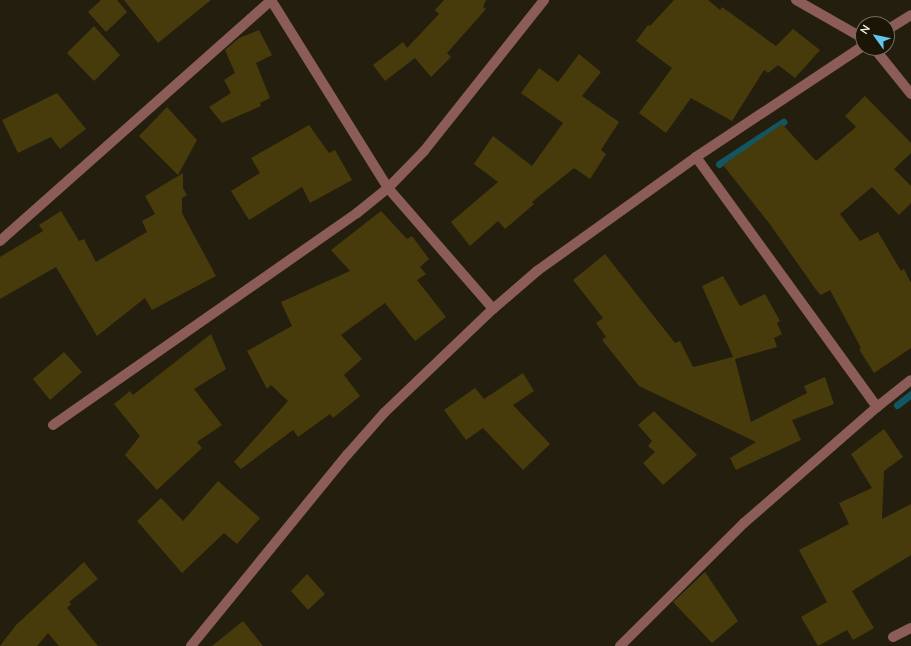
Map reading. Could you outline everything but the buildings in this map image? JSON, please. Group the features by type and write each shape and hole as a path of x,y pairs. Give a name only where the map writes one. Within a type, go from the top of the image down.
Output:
{"street":[{"path":"0,241 271,0 388,188 493,309"},
{"path":"54,425 357,213 388,188 424,151 544,0"},
{"path":"796,0 855,33"},
{"path":"895,25 911,15"},
{"path":"191,646 357,443 384,413 493,309 537,271 696,156 855,51"},
{"path":"880,56 911,94"},
{"path":"696,156 877,407"},
{"path":"620,646 744,523 877,407 911,380"},
{"path":"893,638 911,628"}],"waterway":[{"path":"719,164 783,122"},
{"path":"897,405 911,394"}]}
